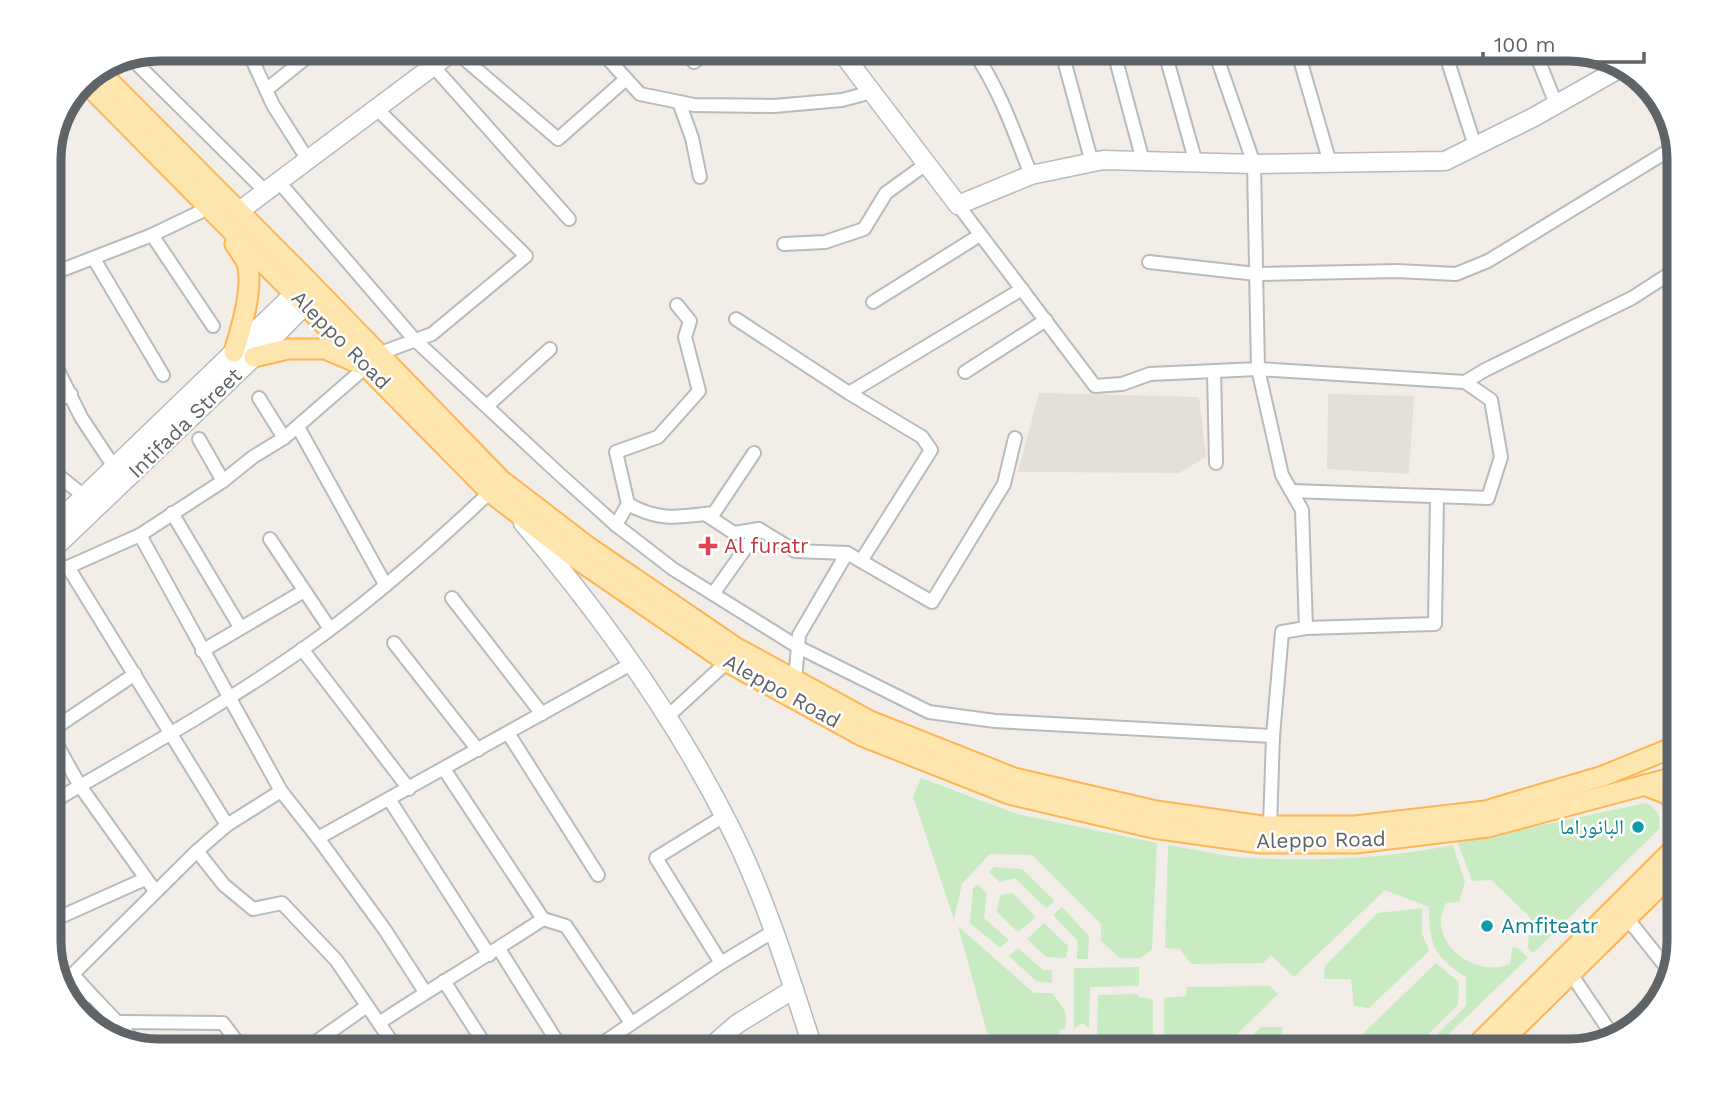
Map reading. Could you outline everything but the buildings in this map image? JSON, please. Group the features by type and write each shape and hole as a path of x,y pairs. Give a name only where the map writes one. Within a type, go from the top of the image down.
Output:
{"main road":[{"path":"234,352 246,309 247,264 231,218 440,61"},
{"path":"849,61 958,205 1031,175 1103,160 1254,164 1445,161 1613,72"},
{"name":"Aleppo Road","path":"105,78 231,218 373,360 501,480 587,546 724,640 870,721 1014,778 1156,811 1270,826 1355,826 1485,811 1603,776 1667,750"},
{"name":"Aleppo Road","path":"92,89 207,205 231,218"},
{"name":"Intifada Street","path":"61,518 234,352 306,292"},
{"name":"Intifada Street","path":"61,542 254,357 306,292"},
{"path":"254,357 288,349 325,349 373,360"},
{"name":"Aleppo Road","path":"373,360 490,492 577,559 727,662 862,736 1009,794 1153,828 1260,843 1356,843 1489,827 1667,779"},
{"path":"512,510 567,575 631,664 724,816 774,931 810,1039"},
{"path":"1643,785 1667,794"},
{"path":"1483,1039 1667,856"},
{"path":"1504,1039 1667,879"},
{"path":"720,1039 737,1024 794,989"}],"street":[{"path":"253,61 266,90 308,160"},
{"path":"266,90 302,61"},
{"path":"468,61 558,139 626,79"},
{"path":"610,61 640,94 694,106 774,106 842,100 872,93"},
{"path":"980,61 1004,106 1031,175"},
{"path":"1063,61 1092,163"},
{"path":"1116,61 1143,161"},
{"path":"1167,61 1196,163"},
{"path":"1218,61 1254,164 1258,369 1282,475 1302,510 1306,628"},
{"path":"1300,61 1330,163"},
{"path":"1448,61 1475,146"},
{"path":"1539,61 1556,104"},
{"path":"137,64 273,187 414,339 616,525 673,569 798,647 929,712 995,721 1273,736"},
{"path":"433,66 569,219"},
{"path":"679,102 692,138 700,177"},
{"path":"61,569 140,535 223,481 298,427 373,360 414,339 432,334 526,256 377,109"},
{"path":"1149,262 1256,274 1396,271 1457,274 1488,261 1666,152"},
{"path":"784,244 825,242 864,229 886,193 926,164"},
{"path":"61,271 152,235 200,212 207,205"},
{"path":"958,205 1095,386 1122,384 1150,374 1258,369 1465,382 1492,400 1501,457 1488,498 1291,491"},
{"path":"152,235 213,326"},
{"path":"873,302 980,235"},
{"path":"94,259 163,375"},
{"path":"1465,382 1632,298 1667,276"},
{"path":"849,393 1022,289"},
{"path":"616,525 628,504 617,452 658,437 699,391 685,337 690,321 677,305"},
{"path":"736,319 922,437 931,450 862,561"},
{"path":"965,372 1045,320"},
{"path":"487,406 550,349"},
{"path":"1214,371 1216,463"},
{"path":"61,375 81,417 114,467"},
{"path":"61,399 71,394"},
{"path":"258,398 284,438"},
{"path":"298,427 385,584"},
{"path":"705,514 734,533 759,529 795,551 847,553 932,602 1004,484 1016,438"},
{"path":"199,439 223,481"},
{"path":"628,504 648,515 681,517 714,513 754,453"},
{"path":"61,478 84,496"},
{"path":"61,797 228,698 302,649 415,563 490,492"},
{"path":"1270,826 1273,736 1282,632 1306,628 1436,624 1437,496"},
{"path":"172,513 240,627"},
{"path":"713,594 759,529"},
{"path":"140,535 281,791 385,930 425,992"},
{"path":"270,539 330,629"},
{"path":"794,680 800,635 847,553"},
{"path":"68,567 227,825"},
{"path":"202,651 304,591"},
{"path":"452,598 542,713"},
{"path":"394,643 478,750"},
{"path":"302,649 410,789"},
{"path":"666,718 727,662"},
{"path":"318,838 631,664"},
{"path":"61,723 135,674"},
{"path":"508,733 598,875"},
{"path":"61,752 80,786 155,891"},
{"path":"444,769 543,919 566,926 631,1023"},
{"path":"128,1033 73,975 197,850 227,825 281,791"},
{"path":"390,799 555,1039"},
{"path":"721,963 656,858 724,816"},
{"path":"197,850 224,885 253,909 282,903 336,960 390,1039"},
{"path":"61,917 145,879"},
{"path":"1627,918 1664,964"},
{"path":"379,1023 543,919"},
{"path":"608,1039 721,963 774,931"},
{"path":"1570,974 1609,1030"},
{"path":"444,981 481,1039"},
{"path":"82,1001 89,994"},
{"path":"320,1039 367,1006"},
{"path":"120,1022 223,1023 235,1039"}],"shaded area":[{"path":"1039,393 1199,397 1206,457 1179,473 1018,472"},
{"path":"1328,394 1414,396 1409,474 1327,469"}],"green space":[{"path":"921,778 1017,814 1157,843 1152,950 1140,958 1120,958 1101,941 1101,924 1032,855 990,854 962,884 954,920 913,797"},
{"path":"1646,803 1658,813 1659,829 1533,953 1528,948 1530,917 1491,880 1472,881 1458,843"},
{"path":"1168,845 1238,857 1300,859 1377,856 1453,845 1465,882 1459,902 1446,903 1441,917 1442,931 1448,943 1468,961 1482,966 1510,964 1512,948 1518,948 1528,958 1444,1039 1432,1039 1466,1006 1466,977 1440,956 1432,940 1429,907 1385,890 1294,977 1271,955 1263,963 1191,964 1180,949 1165,948"},
{"path":"994,867 1022,869 1055,901 1046,908 1015,878 1000,882 989,872"},
{"path":"977,884 987,893 984,918 1009,940 1000,948 970,923 973,889"},
{"path":"1013,893 1036,917 1018,932 997,912 1000,895"},
{"path":"1062,907 1089,936 1088,959 1077,959 1078,941 1053,915"},
{"path":"1422,908 1422,933 1429,951 1369,1008 1354,1006 1351,979 1324,979 1325,966 1377,913"},
{"path":"1044,923 1068,946 1066,958 1046,957 1027,939"},
{"path":"958,926 1034,993 1052,993 1066,1017 1065,1029 1059,1030 1060,1039 989,1039"},
{"path":"1018,948 1043,970 1052,970 1052,983 1036,981 1009,956"},
{"path":"1436,963 1459,982 1458,1005 1423,1039 1357,1039"},
{"path":"1139,967 1139,986 1090,987 1089,1028 1082,1023 1074,1029 1074,968"},
{"path":"1270,986 1278,994 1232,1039 1164,1039 1164,998 1186,996 1187,987"},
{"path":"1137,994 1139,997 1153,999 1153,1039 1102,1039 1097,1035 1098,995"},
{"path":"1261,1027 1283,1027 1281,1039 1249,1039"}],"place":[{"name":"Al furatr","path":"708,546"},
{"name":"البانوراما","path":"1638,827"},
{"name":"Amfiteatr","path":"1487,926"}]}
